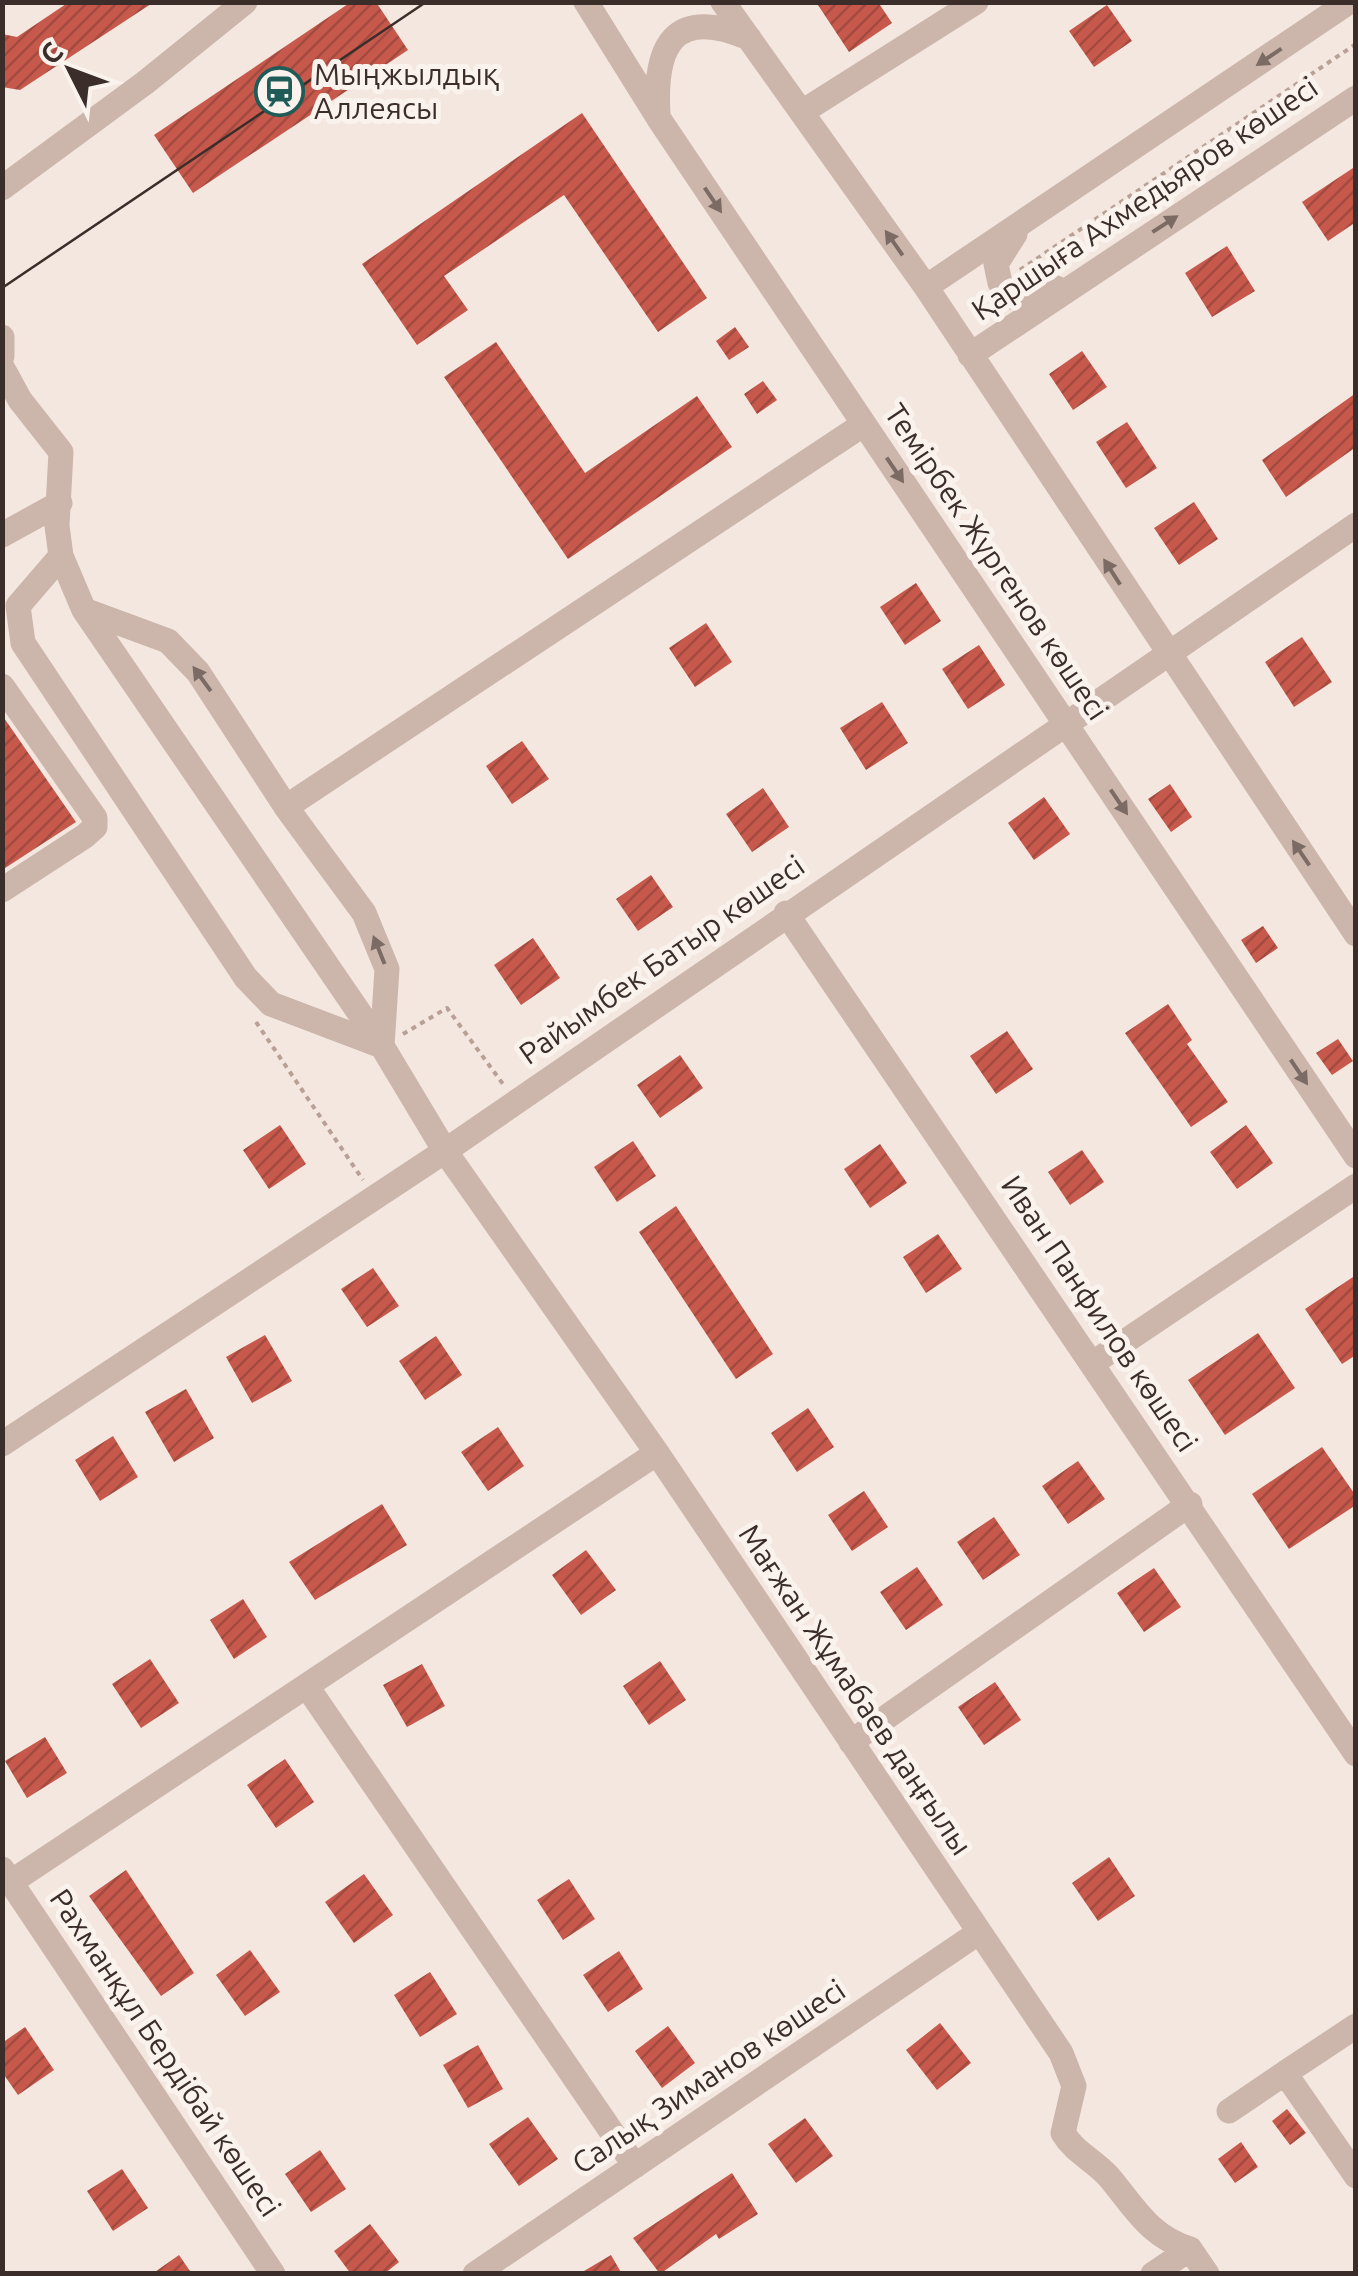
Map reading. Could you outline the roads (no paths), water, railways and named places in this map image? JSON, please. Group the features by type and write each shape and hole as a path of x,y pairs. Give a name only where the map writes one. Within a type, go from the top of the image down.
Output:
{"street":[{"path":"2,188 146,82 245,2"},
{"name":"Темірбек Жүргенов көшесі","path":"586,2 658,120 1356,1156"},
{"path":"723,2 926,288 1165,654 1356,934"},
{"path":"802,112 976,2"},
{"name":"Қаршыға Ахмедьяров көшесі","path":"926,288 1349,2"},
{"path":"658,120 659,60 675,36 704,25 749,38"},
{"name":"Қаршыға Ахмедьяров көшесі","path":"970,356 1356,98"},
{"path":"1029,219 996,264 1000,284 1011,297 1032,298 1084,278"},
{"path":"2,337 2,356"},
{"path":"2,366 20,400 61,452 61,556 18,606 23,643 246,978 271,1004 382,1046 387,969 364,913 286,807 198,672 168,640 84,610"},
{"path":"286,807 864,424"},
{"path":"2,535 60,504"},
{"name":"Райымбек Батыр көшесі","path":"2,1444 445,1151 1065,721 1356,525"},
{"name":"Мағжан Жұмабаев даңғылы","path":"61,556 84,610 382,1046 445,1151 657,1453 1062,2054 1074,2086 1063,2133 1074,2150 1106,2174 1141,2220 1164,2241 1190,2249"},
{"path":"2,686 89,806 94,827 2,890"},
{"path":"26,720 61,700"},
{"name":"Иван Панфилов көшесі","path":"786,913 1356,1754"},
{"path":"1093,1363 1356,1186"},
{"path":"7,1875 308,1688 657,1453"},
{"path":"851,1742 1190,1504"},
{"path":"308,1688 634,2166"},
{"name":"Рахманқұл Бердібай көшесі","path":"7,1875 273,2274"},
{"name":"Салық Зиманов көшесі","path":"475,2274 978,1933"},
{"path":"1230,2111 1356,2026"},
{"path":"1285,2073 1356,2176"},
{"path":"1153,2274 1190,2249 1207,2274"}],"tram line":[{"path":"2,288 426,2"}],"place":[{"name":"Мыңжылдық Аллеясы","path":"279,92"}]}
